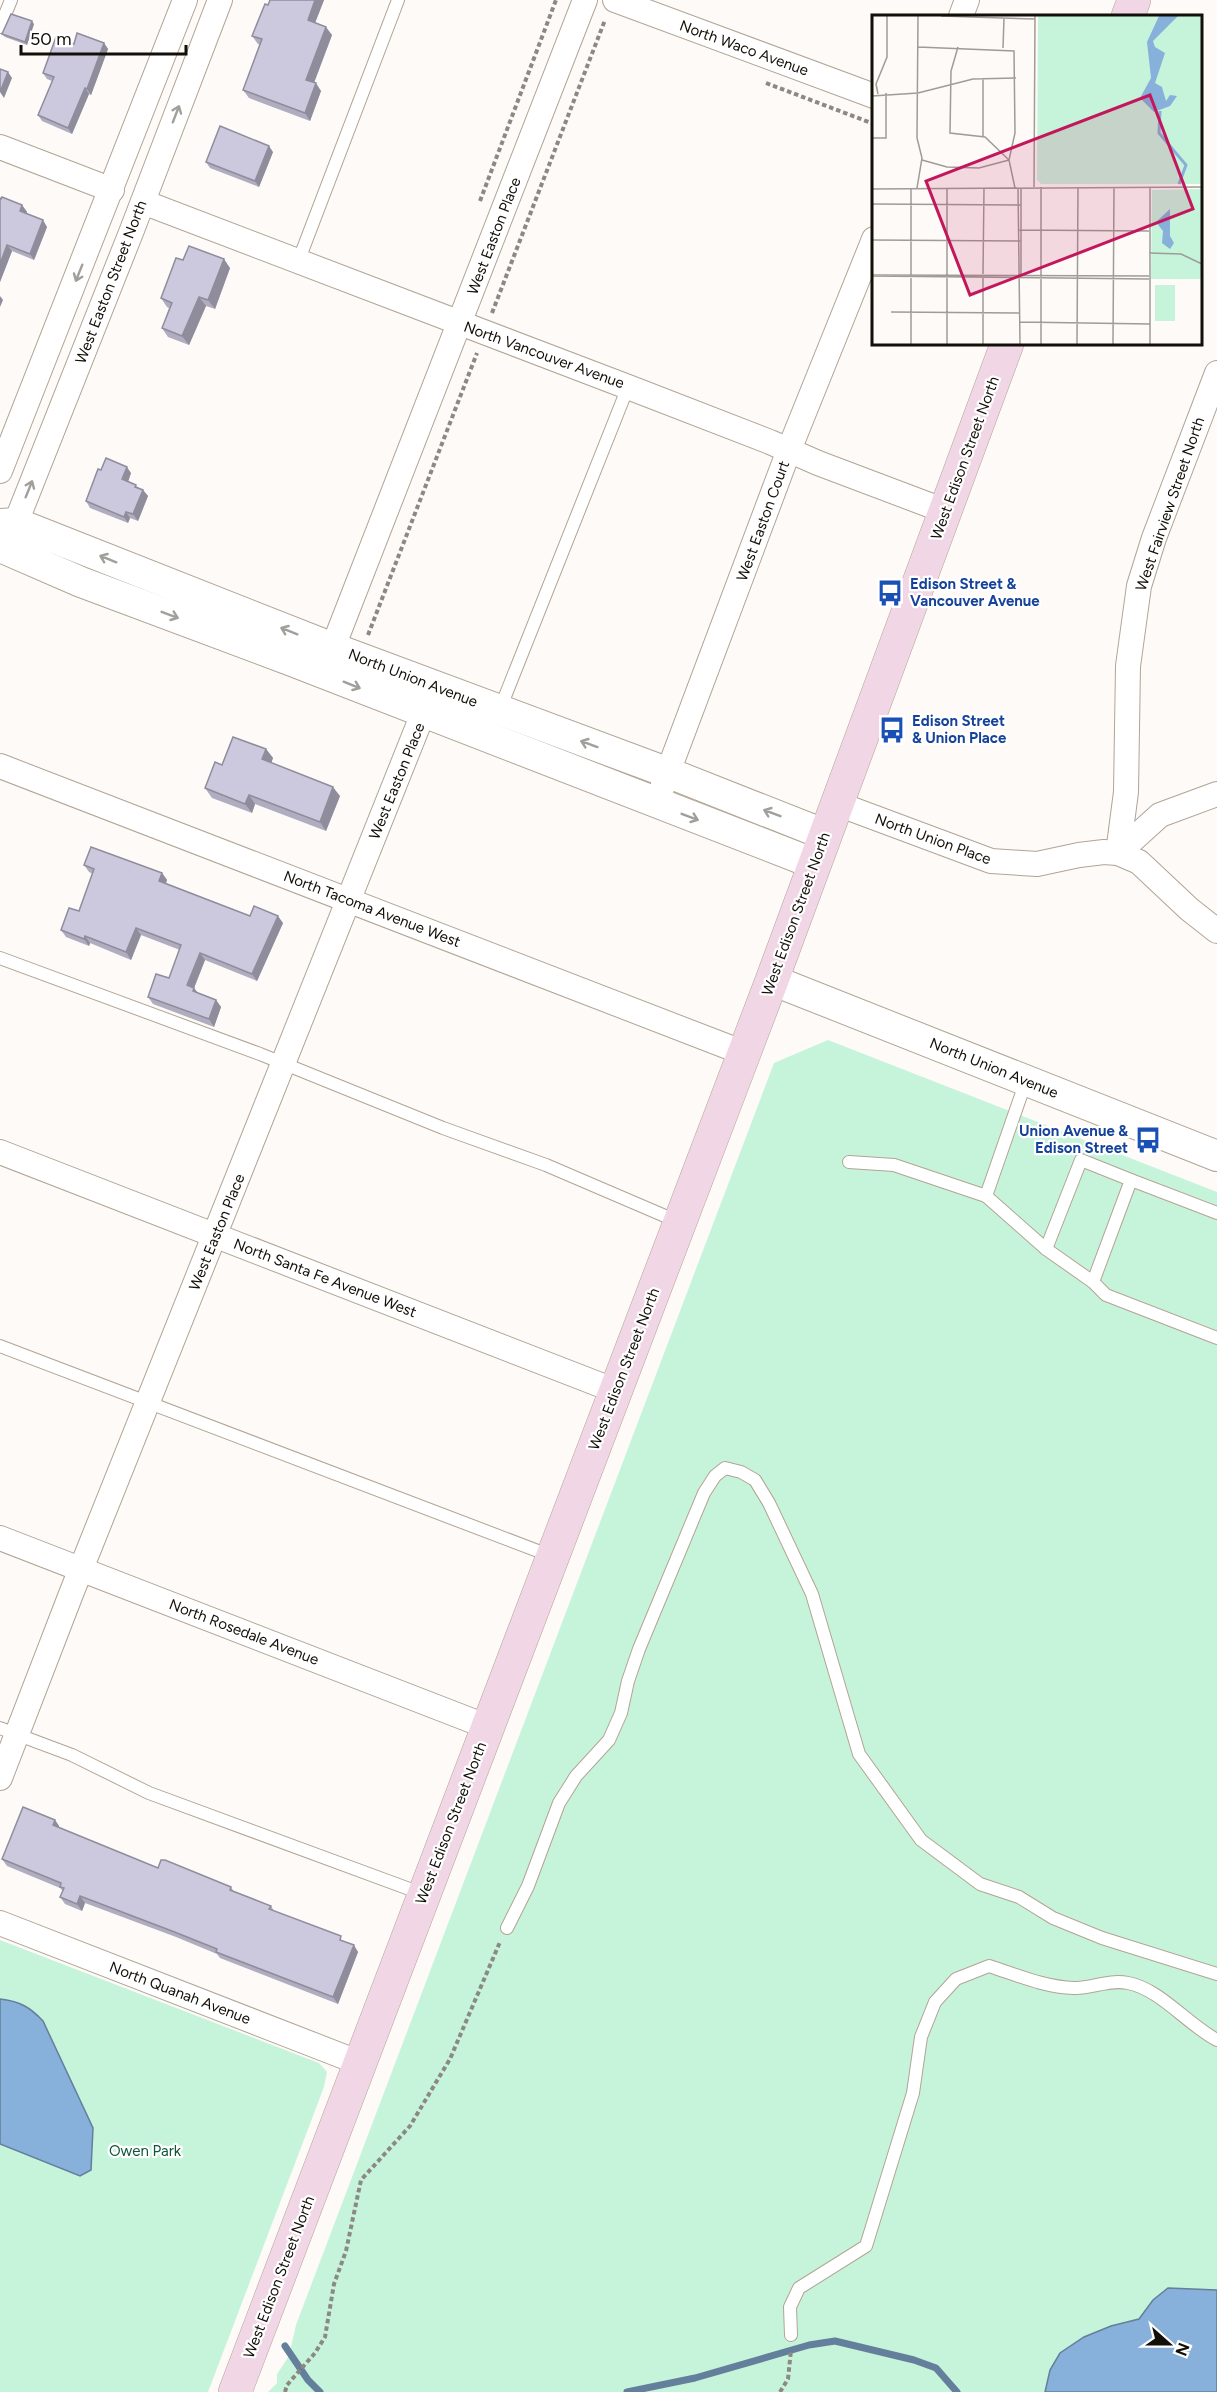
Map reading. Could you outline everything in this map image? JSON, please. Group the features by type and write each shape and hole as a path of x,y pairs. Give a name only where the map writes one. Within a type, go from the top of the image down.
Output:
{"main road":[{"path":"1128,15 1134,0"},
{"name":"West Edison Street North","path":"236,2392 772,980 1007,345"}],"street":[{"path":"0,471 185,0"},
{"name":"West Easton Street North","path":"4,541 132,230 220,0"},
{"name":"West Easton Place","path":"328,661 585,0"},
{"name":"North Waco Avenue","path":"615,0 872,96"},
{"path":"961,15 967,0"},
{"path":"0,147 112,190"},
{"path":"124,157 155,169"},
{"name":"North Vancouver Avenue","path":"143,202 945,511"},
{"path":"100,219 132,230"},
{"name":"West Easton Court","path":"656,804 789,450 872,242"},
{"name":"West Fairview Street North","path":"1118,853 1127,773 1128,666 1139,586 1217,373"},
{"name":"North Union Avenue","path":"4,541 429,700 656,804 821,849"},
{"name":"West Easton Place","path":"0,1778 9,1731 81,1569 429,700"},
{"name":"North Union Avenue","path":"429,700 499,711 669,773 821,849"},
{"name":"North Tacoma Avenue West","path":"0,766 744,1053"},
{"path":"1118,853 1160,815 1217,794"},
{"name":"North Union Place","path":"838,804 991,861 1037,864 1079,855 1118,853 1139,862 1189,909 1217,931"},
{"name":"North Union Avenue","path":"772,980 1217,1156"},
{"name":"North Santa Fe Avenue West","path":"0,1152 616,1391"},
{"name":"North Rosedale Avenue","path":"0,1538 488,1727"},
{"name":"North Quanah Avenue","path":"0,1923 360,2063"}],"lane":[{"path":"0,27 11,0"},
{"path":"298,262 398,0"},
{"path":"499,711 628,387"},
{"path":"0,958 283,1063 443,1128 546,1165 680,1223"},
{"path":"986,1196 1026,1081"},
{"path":"1046,1249 1081,1160 1217,1213"},
{"path":"849,1162 894,1165 986,1196 1046,1249 1093,1282 1106,1295 1217,1338"},
{"path":"1093,1282 1131,1180"},
{"path":"0,1346 553,1557"},
{"path":"507,1928 528,1886 560,1803 576,1776 609,1740 621,1713 628,1681 639,1649 704,1493 715,1476 725,1468 741,1472 755,1480 769,1503 812,1594 859,1754 921,1840 980,1884 1019,1897 1061,1922 1102,1938 1217,1974"},
{"path":"9,1731 72,1755 149,1793 424,1894"},
{"path":"791,2335 790,2307 799,2288 866,2246 913,2093 921,2037 935,2002 956,1979 989,1966 1051,1987 1077,1988 1101,1983 1129,1983 1151,1992 1202,2032 1217,2040"}],"path":[{"path":"480,201 556,0"},
{"path":"285,2392 287,2385 325,2337 334,2284 346,2251 361,2180 410,2126 444,2069 491,1958 507,1928"},
{"path":"780,2392 788,2379 790,2368"}],"green space":[{"path":"828,1040 1217,1192 1217,2392 268,2392 277,2383 277,2374 289,2356 296,2325 774,1063"},
{"name":"Owen Park","path":"0,1940 319,2063 327,2072 324,2087 208,2392 0,2392"}],"water":[{"path":"0,1999 24,2006 43,2021 93,2128 91,2170 80,2176 0,2144"},
{"path":"1168,2288 1217,2290 1217,2392 1045,2392 1050,2370 1060,2353 1084,2337 1111,2326 1139,2319 1153,2300"}],"building":[{"path":"270,0 315,0 308,20 326,27 306,80 316,83 305,113 243,90 262,39 252,36 265,4 268,5"},
{"path":"11,14 32,21 25,42 2,34"},
{"path":"77,33 104,43 87,89 85,88 68,128 38,115 54,77 43,73 56,37 74,44"},
{"path":"0,69 8,72 0,92"},
{"path":"220,126 269,146 255,181 206,162"},
{"path":"0,198 22,205 20,211 43,220 30,254 7,245 0,264"},
{"path":"189,246 224,259 208,300 199,297 182,336 162,328 172,303 161,298 176,258 183,260"},
{"path":"106,458 127,467 122,479 143,490 133,514 126,512 124,517 86,501 98,469 101,470"},
{"path":"233,737 266,749 262,759 333,787 320,822 249,795 245,804 205,788 215,762 222,765"},
{"path":"91,847 162,873 159,881 250,916 254,906 278,916 252,974 200,953 187,985 194,988 193,991 216,1000 209,1019 148,997 156,974 169,978 181,945 136,928 126,952 85,936 84,939 61,930 69,908 79,911 94,869 84,865"},
{"path":"23,1807 55,1820 53,1825 158,1868 161,1860 165,1860 231,1887 230,1890 271,1906 269,1909 341,1936 340,1940 354,1945 333,1997 80,1896 77,1904 60,1897 64,1888 60,1887 61,1883 2,1859"}],"waterway":[{"path":"627,2392 695,2378 809,2345 835,2341 914,2360 936,2368 957,2392"},
{"path":"285,2346 308,2380 320,2392"}],"place":[{"name":"Edison Street & Vancouver Avenue","path":"890,593"},
{"name":"Edison Street & Union Place","path":"892,730"},
{"name":"Union Avenue & Edison Street","path":"1148,1140"}]}
